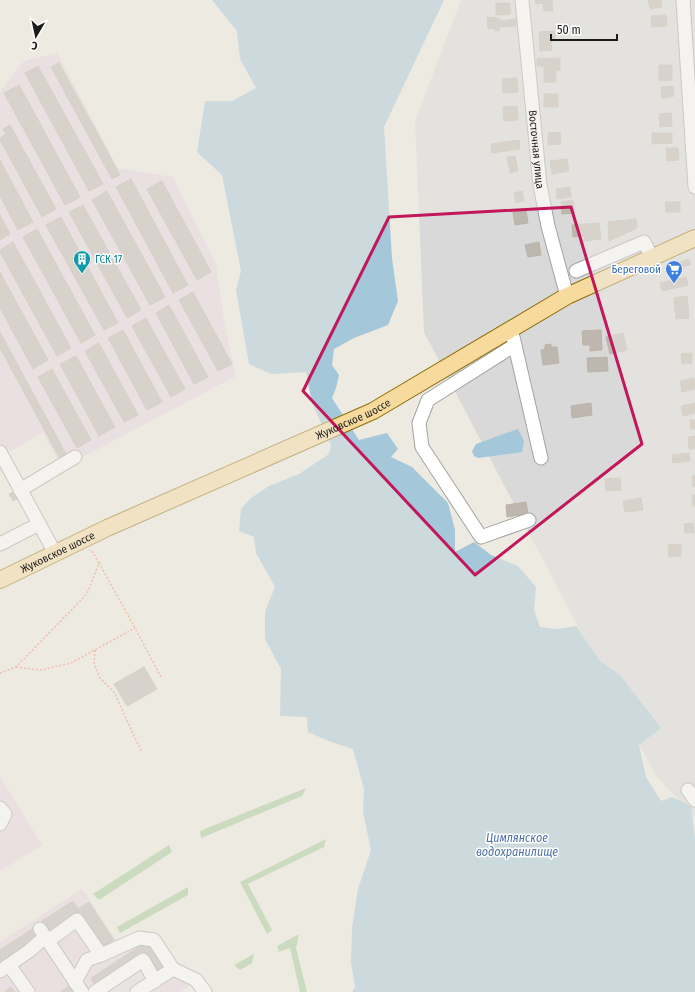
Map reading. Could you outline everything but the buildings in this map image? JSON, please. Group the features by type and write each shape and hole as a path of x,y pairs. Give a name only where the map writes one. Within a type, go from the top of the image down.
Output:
{"main road":[{"name":"Жуковское шоссе","path":"0,580 107,528 373,411 567,296 695,238"}],"street":[{"name":"Восточная улица","path":"522,0 540,184 548,226 567,296"},
{"path":"683,0 695,186"},
{"path":"576,271 644,242 652,257"},
{"path":"511,330 540,458"},
{"path":"515,345 428,400 419,423 422,447 481,537 529,520"},
{"path":"0,452 55,553"},
{"path":"20,490 75,458"},
{"path":"0,544 39,524"},
{"path":"0,808 5,814 0,824"},
{"path":"28,992 4,968 29,951 44,936 77,920 101,955"},
{"path":"44,936 79,987"},
{"path":"62,962 87,960 139,938 154,940 173,969 196,980 205,992"},
{"path":"79,987 87,960"},
{"path":"98,991 143,960 155,981"},
{"path":"138,992 173,969"}],"path":[{"path":"85,550 92,551 162,680"},
{"path":"0,673 16,667 87,594 99,563"},
{"path":"16,667 41,670 71,663 135,628"},
{"path":"96,650 94,664 100,678 114,692 141,751"}],"highlighted area":[{"path":"571,207 642,444 475,575 303,391 389,217"}],"shaded area":[{"path":"461,0 695,0 695,817 656,776 424,332 415,121"},
{"name":"ГСК 17","path":"57,53 118,168 173,177 216,263 225,328 236,376 62,468 43,433 0,457 0,92 24,61"},
{"path":"0,776 42,845 0,871"},
{"path":"82,889 115,939 135,934 155,934 190,986 180,992 0,992 0,942"},
{"path":"143,960 159,984 146,992 100,992"}],"green space":[{"path":"306,788 302,796 201,838 200,831"},
{"path":"326,839 324,847 248,884 272,930 267,934 240,882"},
{"path":"169,845 172,852 99,900 93,894"},
{"path":"188,887 188,895 120,933 117,927"},
{"path":"299,934 296,948 307,992 300,992 290,948 279,952 277,946"},
{"path":"254,954 252,963 240,970 234,965"}],"water":[{"name":"Цимлянское водохранилище","path":"212,0 444,0 384,127 392,258 398,301 388,325 354,338 334,349 332,365 339,375 332,398 359,440 387,433 398,449 391,457 412,467 448,503 455,530 455,552 474,542 491,555 518,566 536,587 534,610 540,627 557,629 576,626 600,661 620,675 661,728 639,745 646,777 661,801 672,797 691,806 695,838 695,992 352,992 355,987 351,963 352,928 358,889 371,850 363,812 364,789 353,749 331,742 308,732 307,717 280,716 281,669 265,639 265,612 275,587 256,553 254,537 239,531 241,509 251,498 269,486 299,474 329,454 331,445 312,403 306,372 271,374 249,364 236,290 241,271 222,175 197,152 205,101 232,101 256,88 240,59 237,31"},
{"path":"518,429 524,441 522,452 478,458 474,456 472,451 476,444"}],"place":[{"name":"ГСК 17","path":"82,274"},
{"name":"Береговой","path":"674,284"}]}
